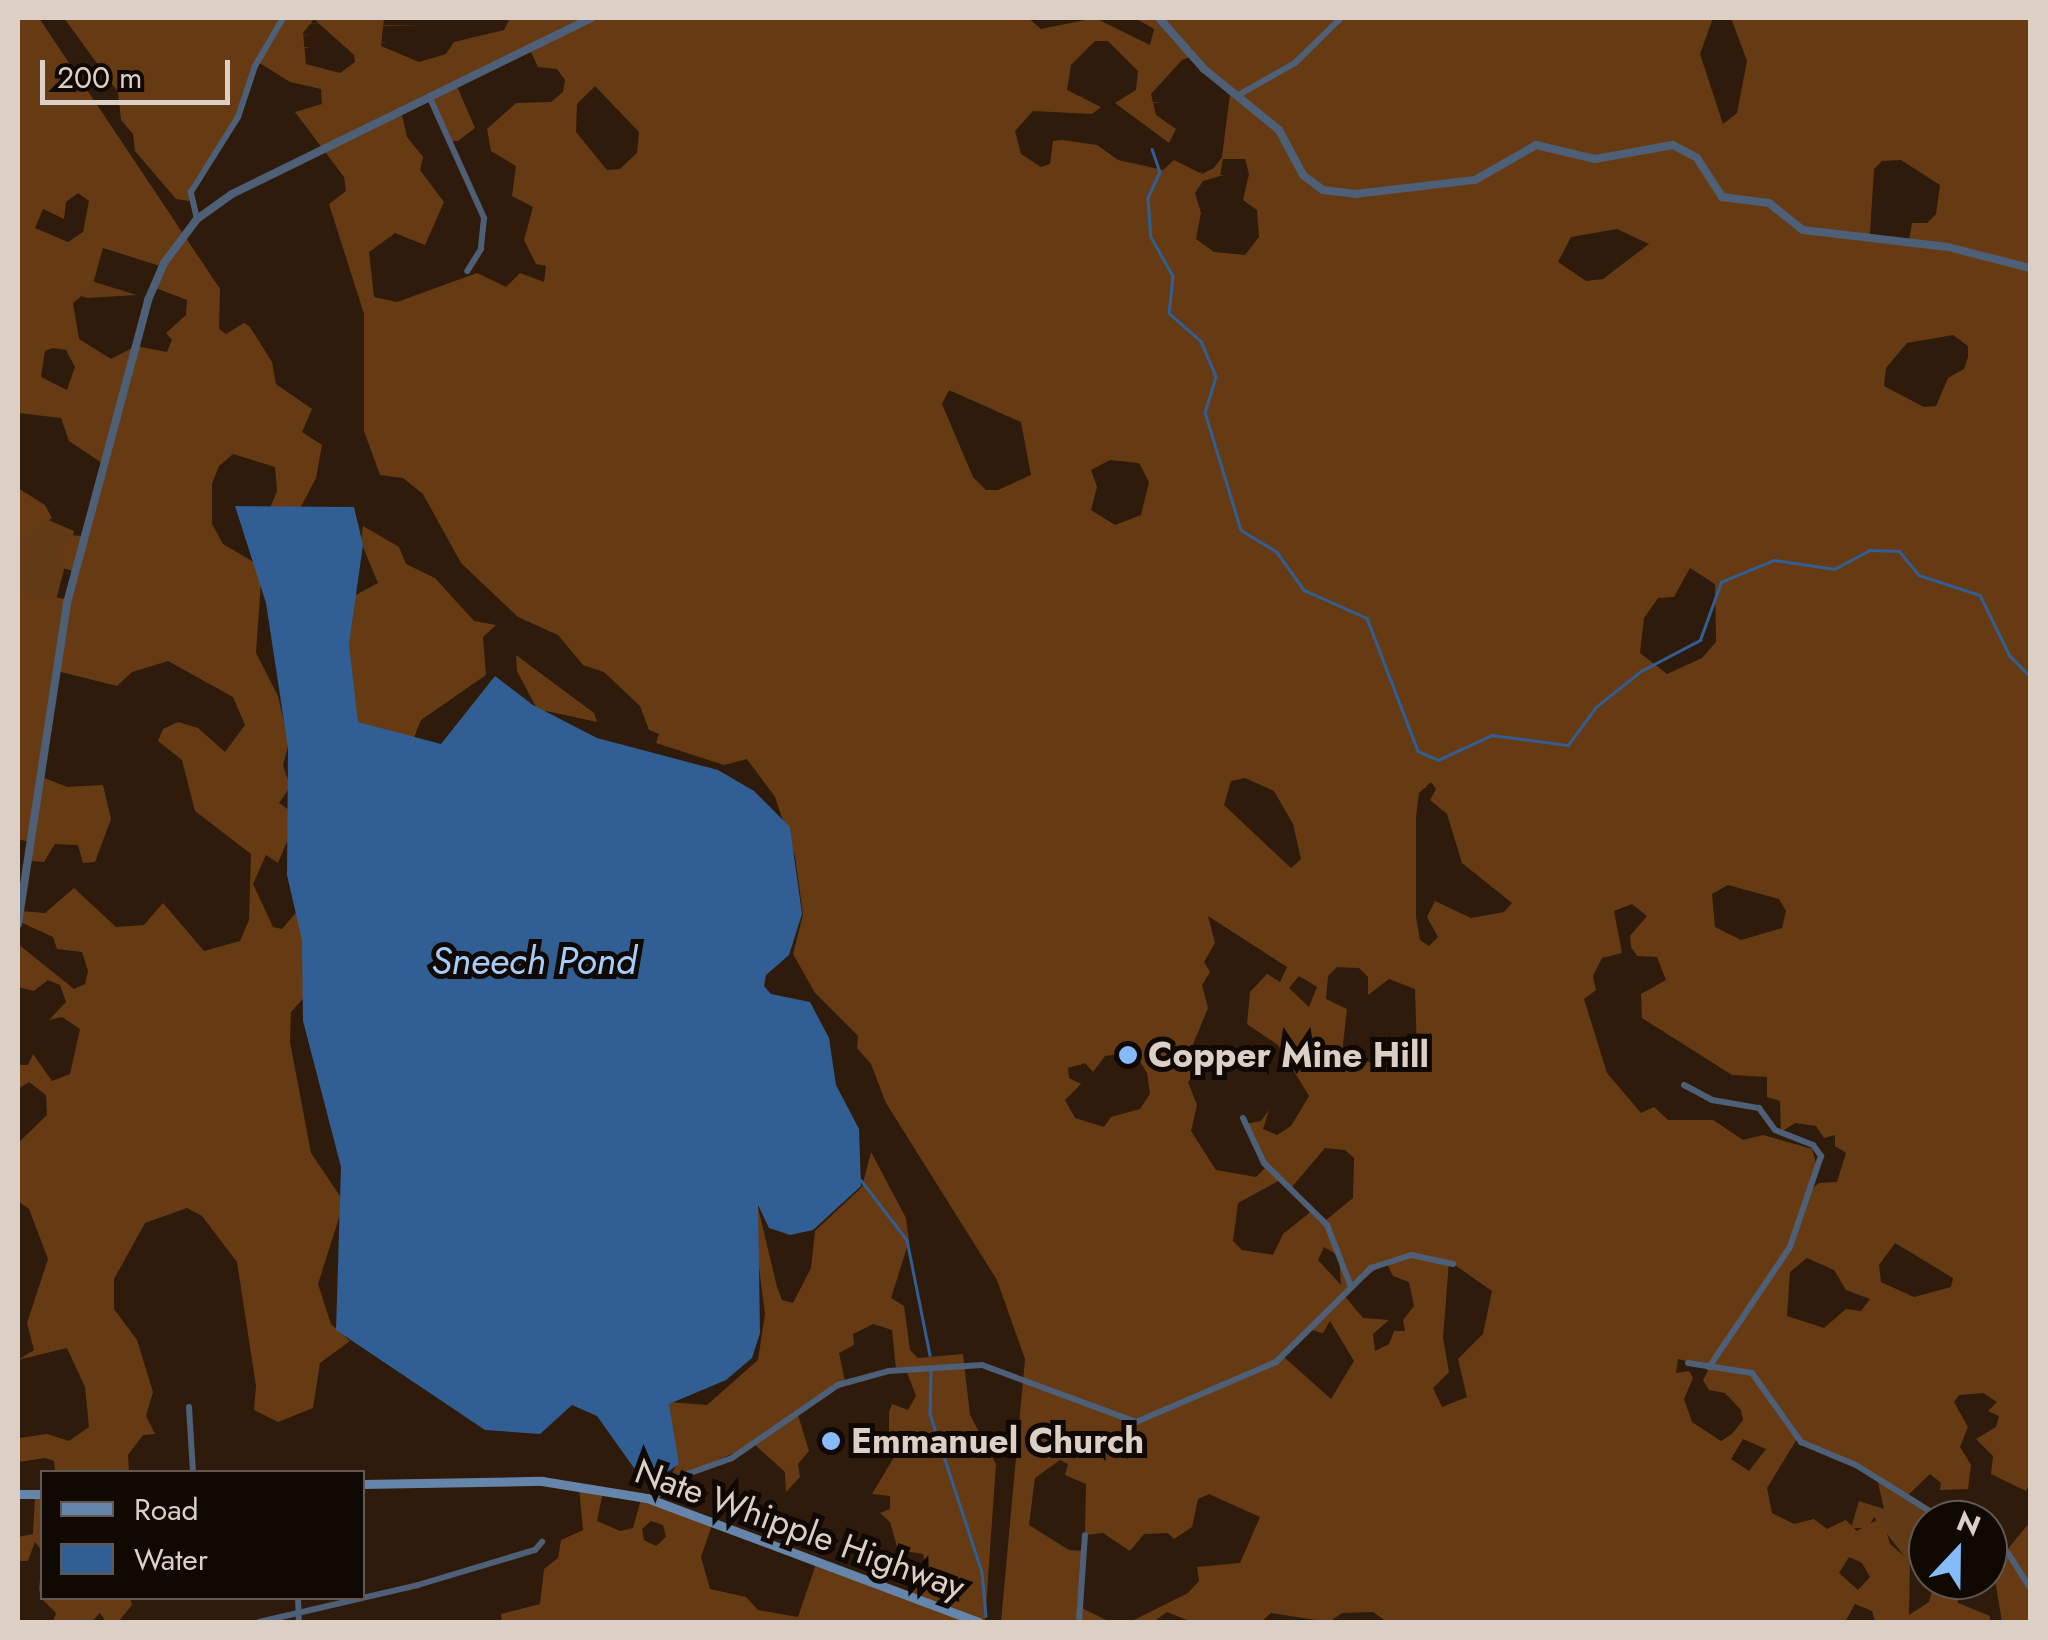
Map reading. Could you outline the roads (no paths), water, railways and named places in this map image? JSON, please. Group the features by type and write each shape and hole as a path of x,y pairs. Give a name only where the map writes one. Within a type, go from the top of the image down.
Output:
{"main road":[{"name":"Nate Whipple Highway","path":"365,1484 529,1480 652,1499 978,1622"}],"street":[{"path":"197,220 191,192 238,117 256,66 283,18"},
{"path":"18,924 80,548 153,285 197,220 256,180 592,18"},
{"path":"1158,18 1204,69 1240,94 1283,134 1304,175 1323,190 1355,194 1474,180 1536,145 1595,159 1673,145 1698,158 1722,198 1769,203 1803,230 1948,247 2030,268"},
{"path":"1240,94 1295,63 1342,18"},
{"path":"429,96 484,218 481,249 467,272"},
{"path":"1684,1086 1712,1100 1759,1108 1774,1130 1813,1144 1820,1156 1790,1248 1708,1367"},
{"path":"1243,1118 1264,1163 1327,1225 1351,1285"},
{"path":"652,1499 679,1477 732,1458 838,1385 889,1371 982,1365 1044,1383 1119,1420 1143,1419 1276,1362 1371,1268 1411,1255 1453,1264"},
{"path":"1688,1363 1752,1373 1800,1442 1856,1465 1912,1500"},
{"path":"189,1406 193,1470"},
{"path":"1079,1622 1085,1535"},
{"path":"365,1596 535,1550 542,1542"},
{"path":"2008,1553 2030,1588"},
{"path":"298,1600 299,1622"},
{"path":"259,1622 347,1600"}],"water":[{"name":"Sneech Pond","path":"235,506 354,507 363,545 349,644 358,722 441,744 495,676 533,705 597,738 718,770 754,791 790,827 802,914 789,955 766,975 764,986 771,994 810,1002 829,1038 836,1085 859,1129 861,1186 813,1230 790,1235 769,1228 758,1205 760,1333 752,1358 726,1380 669,1404 679,1464 653,1482 634,1468 597,1416 572,1405 540,1434 485,1430 336,1330 341,1167 303,1021 302,940 287,875 288,748 266,603"}],"waterway":[{"path":"1152,149 1160,172 1148,198 1151,237 1173,276 1169,313 1201,341 1216,377 1205,412 1241,530 1277,552 1304,590 1367,618 1418,751 1438,760 1492,735 1568,745 1596,707 1641,671 1700,640 1721,582 1774,560 1834,569 1869,550 1899,551 1919,575 1980,595 2010,656 2030,676"},
{"path":"861,1180 907,1240 930,1355"},
{"path":"931,1372 930,1414 982,1572 986,1616"}],"place":[{"name":"Copper Mine Hill","path":"1128,1055"},
{"name":"Emmanuel Church","path":"831,1441"}]}
